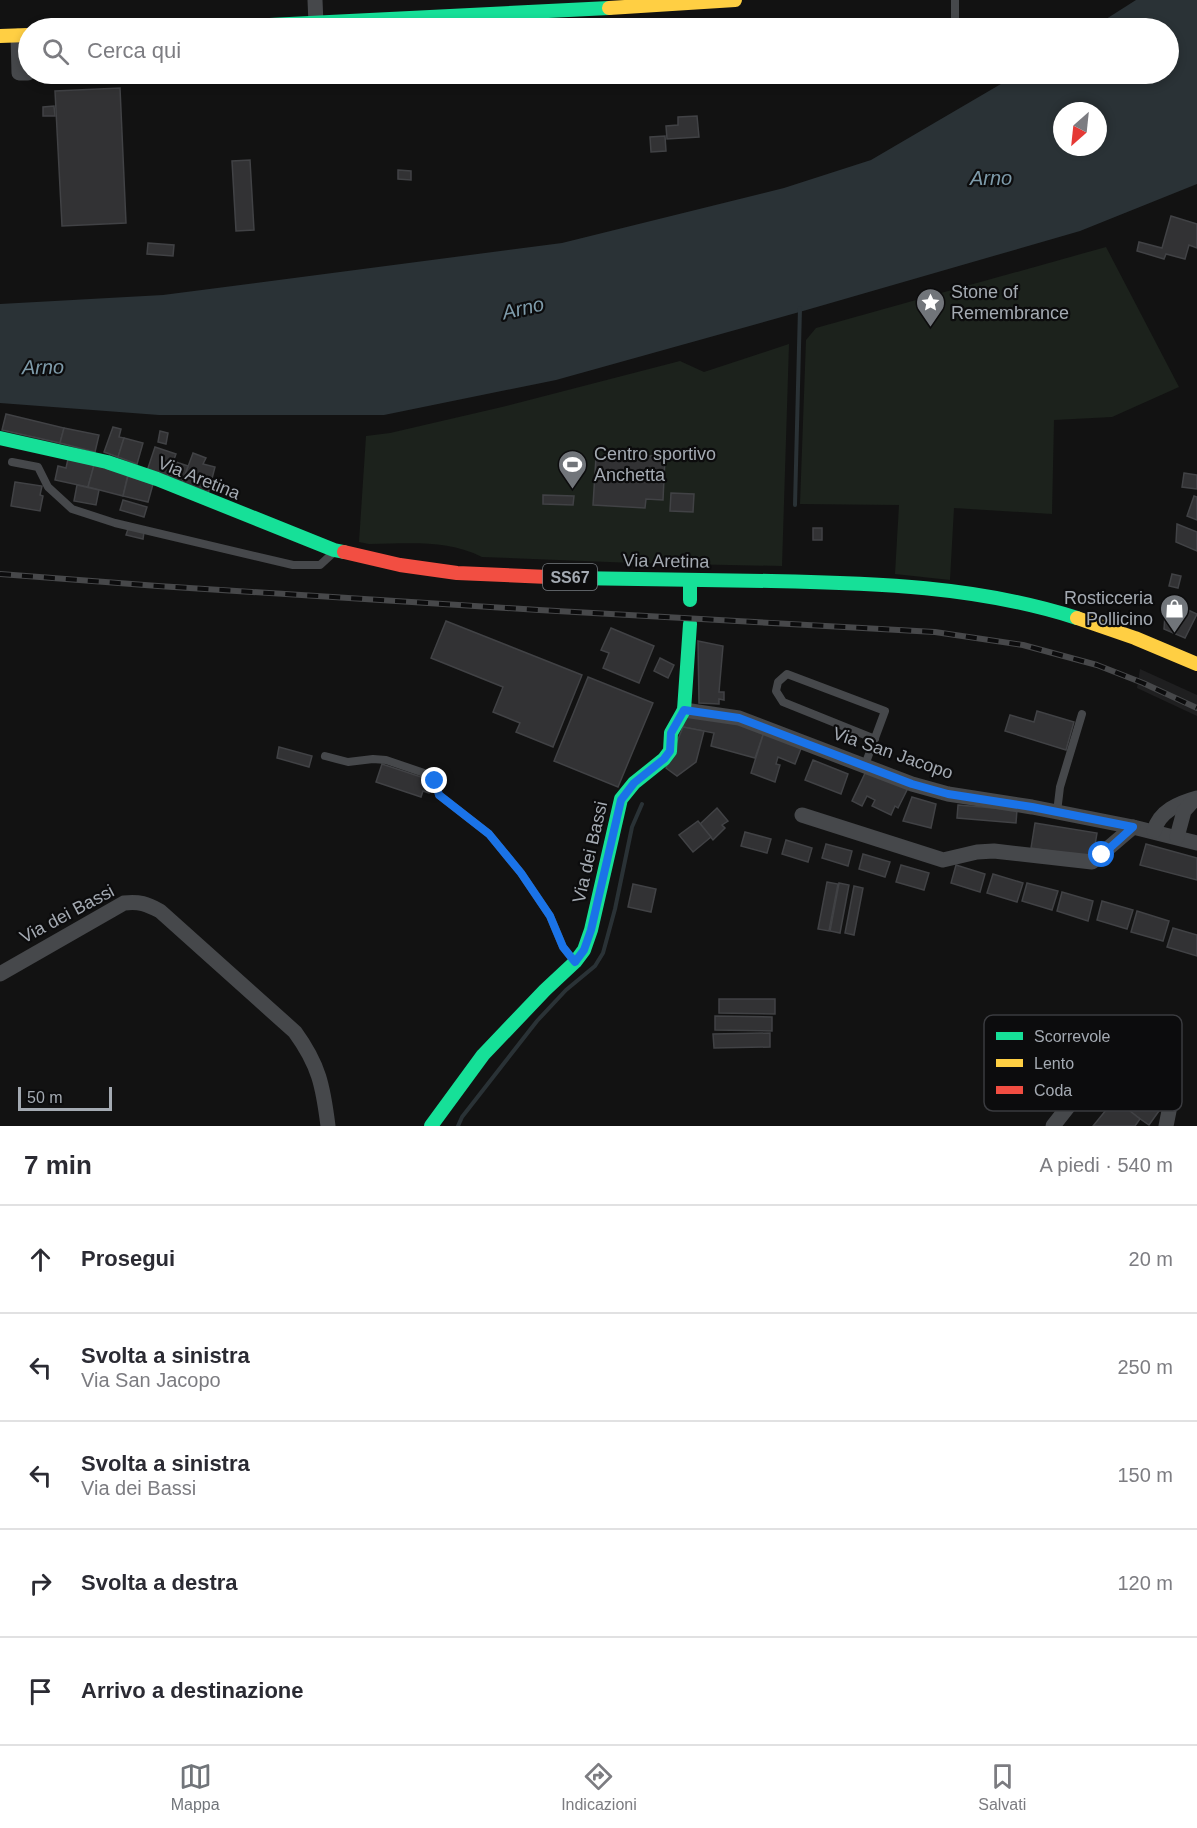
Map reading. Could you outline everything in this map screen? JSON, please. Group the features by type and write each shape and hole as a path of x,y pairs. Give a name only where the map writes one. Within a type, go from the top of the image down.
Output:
{"main road":[{"path":"432,18 684,5 735,0"},
{"path":"0,36 18,36"},
{"name":"Via Aretina","path":"0,438 107,462 157,479 334,550 400,565 457,573 873,583 920,587 1035,607 1071,616 1108,628 1197,664"},
{"path":"690,580 690,600"},
{"name":"Via dei Bassi","path":"431,1126 483,1055 575,962 584,950 591,930 621,800 634,783 664,759 670,751 671,733 684,710 690,624"}],"street":[{"path":"315,0 316,18"},
{"name":"Via San Jacopo","path":"684,710 739,718 912,784 948,794 1154,831 1197,843"},
{"path":"1154,831 1162,816 1171,808 1197,798"},
{"path":"1177,837 1184,811 1197,798"},
{"path":"802,815 944,860 977,852 994,851 1092,862 1133,827"},
{"name":"Via dei Bassi","path":"0,974 124,903 135,901 147,904 160,911 295,1032 308,1049 318,1070 324,1091 328,1126"},
{"path":"1053,1126 1065,1111"},
{"path":"1166,1126 1169,1111"}],"lane":[{"path":"955,0 955,18"},
{"path":"12,462 38,467 48,487 72,509 115,523 293,565 320,565 334,550"},
{"path":"865,765 875,739 885,711 787,674 778,682 777,691 783,702 875,739"},
{"path":"1057,812 1060,787 1082,714"},
{"path":"325,756 348,762 386,760 430,775 435,781 439,795 489,834 521,873 550,916 563,947 575,962"}],"shaded area":[{"path":"1106,247 1179,387 1112,417 1054,420 1052,514 954,508 950,580 895,574 899,505 800,504 806,340 816,328"},
{"name":"Centro sportivo Anchetta","path":"789,344 782,566 482,557 455,547 441,545 359,542 366,436 390,433 502,407 680,361 704,372"},
{"path":"1140,669 1197,695 1197,716 1137,688"}],"water":[{"name":"Arno","path":"1136,0 1197,0 1197,184 1080,231 556,380 384,415 159,415 0,403 0,304 163,295 562,243 784,188 871,160 1001,84 1179,84 1179,18 1108,18"}],"building":[{"path":"120,88 126,223 62,226 55,91"},
{"path":"54,106 55,116 43,116 43,107"},
{"path":"697,116 699,137 667,139 666,126 678,125 678,117"},
{"path":"665,136 666,151 651,152 650,137"},
{"path":"250,160 254,230 236,231 232,161"},
{"path":"398,170 411,171 411,180 398,179"},
{"path":"1171,216 1197,224 1197,248 1189,245 1185,259 1166,254 1164,259 1137,251 1139,242 1162,248"},
{"path":"148,243 174,245 173,256 147,254"},
{"path":"6,414 64,428 60,443 2,430"},
{"path":"113,427 121,429 119,437 124,438 118,457 104,452"},
{"path":"64,428 99,435 95,452 60,443"},
{"path":"160,431 168,433 166,444 158,442"},
{"path":"124,438 143,443 137,464 118,457"},
{"path":"155,447 176,454 167,478 147,471"},
{"path":"193,453 206,458 203,464 215,467 208,494 182,483"},
{"path":"607,453 665,457 663,500 646,499 645,508 593,505 596,457 607,458"},
{"path":"68,459 94,465 88,487 55,480 58,466 66,468"},
{"path":"173,461 188,466 182,483 167,478"},
{"path":"94,465 128,474 123,496 88,487"},
{"path":"1184,473 1197,475 1197,489 1182,487"},
{"path":"128,476 153,484 148,502 123,496"},
{"path":"15,482 42,486 40,511 11,506"},
{"path":"77,485 99,490 96,505 74,501"},
{"path":"671,493 694,494 693,512 670,511"},
{"path":"543,495 574,496 573,505 543,504"},
{"path":"1194,496 1197,497 1197,520 1187,516"},
{"path":"123,500 147,507 144,517 120,510"},
{"path":"1177,524 1197,532 1197,551 1176,542"},
{"path":"813,528 822,528 822,540 813,540"},
{"path":"128,529 144,532 143,539 126,535"},
{"path":"1172,574 1181,576 1178,588 1169,586"},
{"path":"1166,600 1197,614 1185,638 1164,629"},
{"path":"446,621 582,675 553,747 516,732 520,723 493,712 503,687 431,658"},
{"path":"611,628 654,646 639,683 603,668 609,653 601,650"},
{"path":"698,641 723,646 719,692 724,692 724,700 719,699 719,704 699,703"},
{"path":"660,658 674,665 668,678 654,671"},
{"path":"588,677 653,703 618,787 554,761"},
{"path":"1037,711 1074,722 1066,750 1005,731 1010,715 1034,722"},
{"path":"685,717 728,718 764,732 755,758 711,746 714,733 683,727"},
{"path":"683,727 704,731 696,762 677,776 666,768"},
{"path":"764,732 802,746 795,764 778,757 776,764 780,765 775,782 751,773"},
{"path":"279,747 312,756 309,767 277,758"},
{"path":"813,760 848,774 841,794 805,780"},
{"path":"382,764 427,779 426,782 432,785 429,793 423,791 421,797 376,782"},
{"path":"867,769 908,788 898,808 895,806 891,815 872,806 875,800 867,796 862,806 852,801"},
{"path":"912,797 936,804 931,828 903,821"},
{"path":"958,805 1017,810 1016,823 957,818"},
{"path":"717,808 728,821 722,825 725,828 713,840 700,824"},
{"path":"698,821 711,837 693,852 679,835"},
{"path":"1035,823 1097,833 1093,857 1031,848"},
{"path":"745,832 771,839 767,853 741,846"},
{"path":"786,840 812,848 808,862 782,854"},
{"path":"826,844 852,851 848,866 822,858"},
{"path":"1146,844 1197,858 1197,880 1140,865"},
{"path":"863,854 890,862 885,877 859,869"},
{"path":"901,865 929,873 924,890 896,882"},
{"path":"956,865 985,874 980,892 951,883"},
{"path":"993,874 1023,883 1017,902 987,893"},
{"path":"827,882 838,884 829,931 818,929"},
{"path":"839,883 849,885 840,933 830,931"},
{"path":"1027,883 1058,891 1052,910 1022,901"},
{"path":"633,884 656,889 651,912 628,907"},
{"path":"854,886 863,888 854,935 845,933"},
{"path":"1062,892 1093,901 1088,921 1057,911"},
{"path":"1102,901 1133,910 1127,929 1097,920"},
{"path":"1137,911 1169,921 1163,941 1131,932"},
{"path":"1173,928 1197,935 1197,956 1167,947"},
{"path":"719,999 775,999 775,1014 719,1013"},
{"path":"715,1016 772,1017 772,1031 715,1030"},
{"path":"770,1033 770,1047 714,1048 713,1034"},
{"path":"1105,1111 1130,1111 1140,1119 1135,1126 1093,1126"},
{"path":"1129,1111 1159,1111 1149,1125"}],"waterway":[{"path":"795,505 800,308"},
{"path":"458,1126 462,1117 537,1021 566,990 595,966 603,953 615,909 632,827 642,804"}],"railway":[{"path":"0,574 539,610 935,632 1023,645 1097,665 1197,708"}],"traffic: fast":[{"path":"410,18 609,8"},
{"path":"0,438 107,462 157,479 344,552"},
{"path":"571,578 810,582 926,588 1002,599 1077,618"},
{"path":"690,580 690,600"},
{"path":"431,1126 483,1055 575,962 584,950 591,930 621,799 634,783 664,759 670,751 671,733 684,710 690,624"}],"traffic: slow":[{"path":"609,8 735,0"},
{"path":"0,36 18,35"},
{"path":"1077,618 1135,638 1197,664"}],"traffic: jam":[{"path":"344,552 400,565 457,573 571,578"}],"place":[{"name":"Stone of Remembrance","path":"930,328"},
{"name":"Centro sportivo Anchetta","path":"573,490"},
{"name":"Rosticceria Pollicino","path":"1174,634"}],"route":[{"path":"435,781 439,795 489,834 521,873 550,916 563,947 575,962 584,950 591,930 621,800 634,783 664,759 670,751 671,733 684,710 739,718 912,784 948,794 1032,807 1133,827 1102,855"}]}
